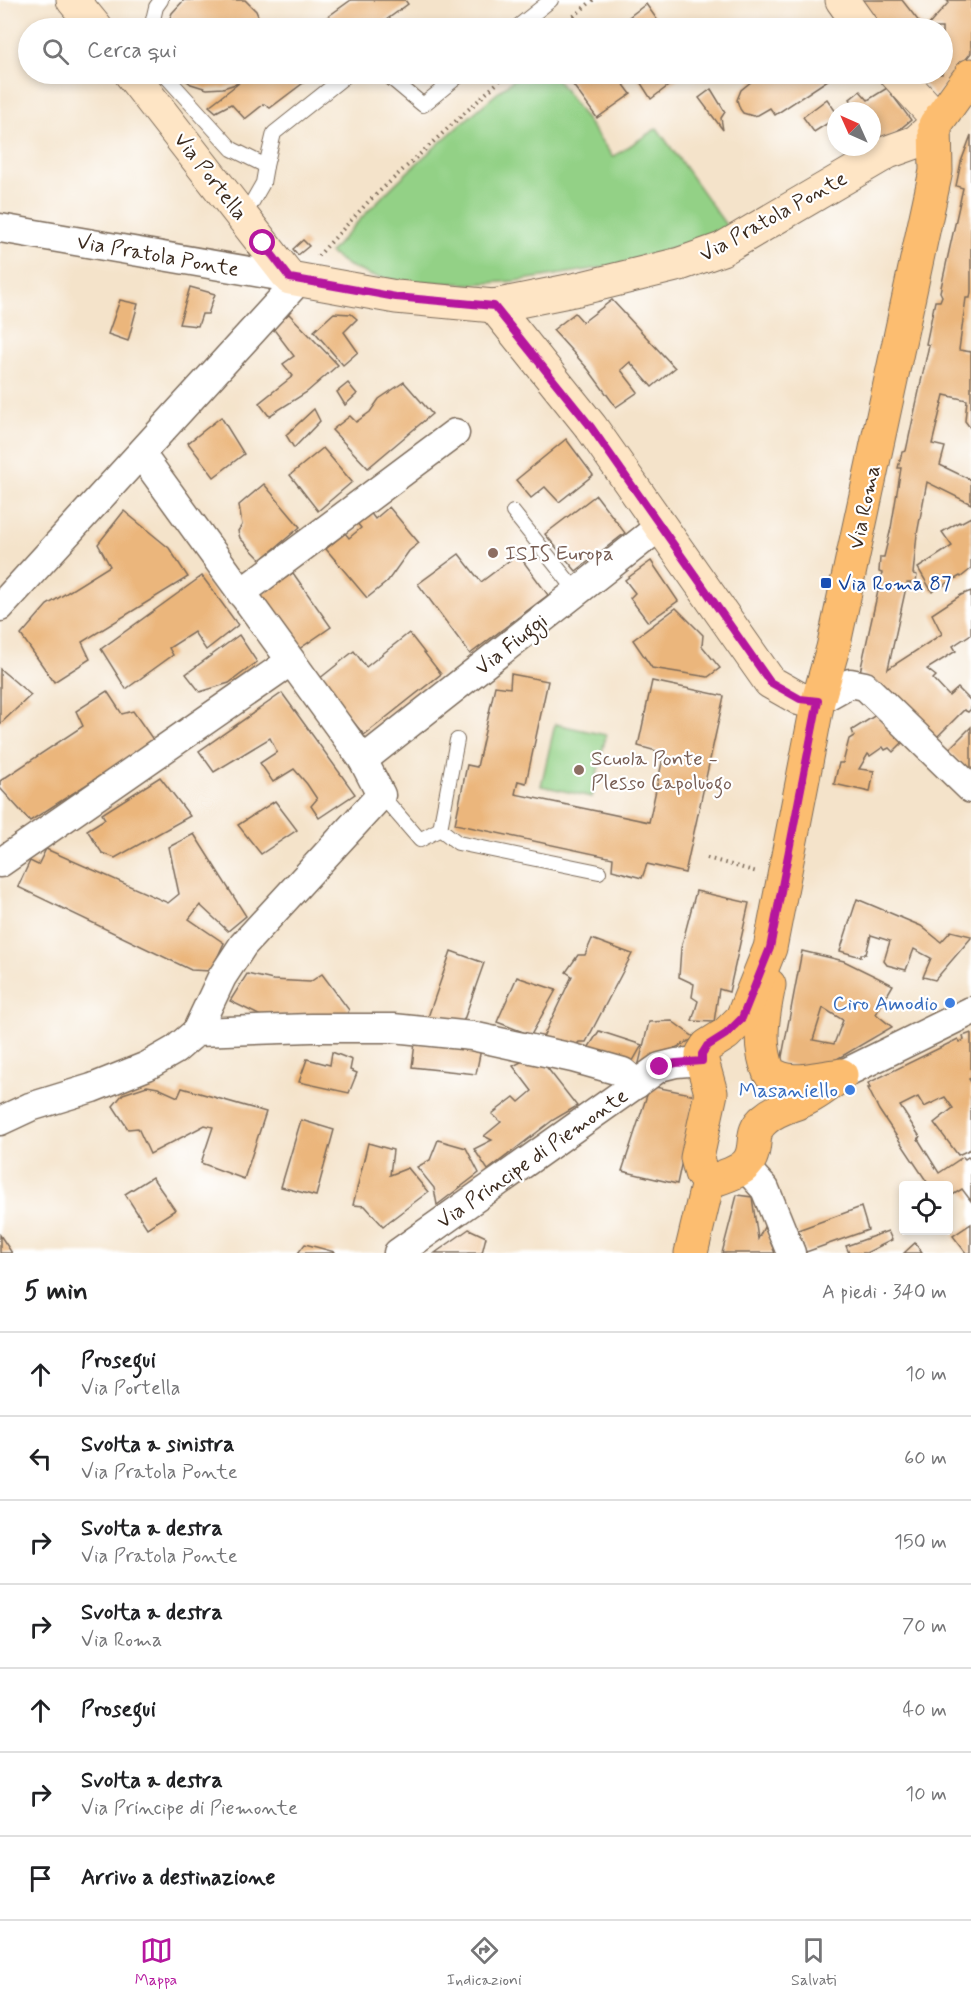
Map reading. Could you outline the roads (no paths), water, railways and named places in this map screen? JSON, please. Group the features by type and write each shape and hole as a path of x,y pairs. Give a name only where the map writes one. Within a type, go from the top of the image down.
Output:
{"main road":[{"path":"73,0 88,18"},
{"path":"842,0 855,18"},
{"path":"935,125 971,75"},
{"name":"Via Portella","path":"139,84 243,218 295,279"},
{"path":"905,84 933,113 935,125"},
{"name":"Via Pratola Ponte","path":"295,279 396,297 494,306 578,289 680,264 722,249 888,152 916,142 935,125"},
{"name":"Via Roma","path":"770,948 818,701 834,648 936,171 935,125"},
{"path":"494,306 591,427 770,682 800,699 818,701"},
{"path":"708,1182 701,1173 697,1158 711,1093 702,1054 707,1046 726,1034 742,1018 770,948"},
{"path":"770,948 771,972 761,1025 763,1052 769,1072 784,1080 802,1081 841,1075"},
{"path":"708,1182 735,1172 744,1166 750,1158 755,1131 762,1121 774,1111 823,1090 841,1075"},
{"path":"691,1253 708,1182"}],"street":[{"name":"Via Pratola Ponte","path":"0,228 295,279"},
{"path":"0,607 141,454 295,279"},
{"path":"241,592 459,438"},
{"path":"0,1121 30,1107 92,1088 147,1066 175,1050 196,1032 222,977 243,945 381,795 363,760 141,454"},
{"name":"Via Fiuggi","path":"363,760 659,527"},
{"path":"0,863 291,661"},
{"path":"818,701 850,682 865,686 971,789"},
{"path":"841,1075 971,1011"},
{"path":"196,1032 393,1028 472,1036 573,1058 623,1072 637,1084"},
{"name":"Via Principe di Piemonte","path":"398,1253 660,1067 702,1061"},
{"path":"744,1166 765,1189 791,1253"}],"lane":[{"path":"153,18 156,7 161,0"},
{"path":"528,18 551,0"},
{"path":"173,84 232,149 266,166"},
{"path":"243,218 263,183 274,133 335,84"},
{"path":"398,84 423,105 449,84"},
{"path":"513,512 577,592"},
{"path":"440,829 457,740"},
{"path":"381,795 420,840 440,829"},
{"path":"440,829 458,843 599,872"}],"place":[{"name":"ISIS Europa","path":"493,553"},
{"name":"Via Roma 87","path":"826,583"},
{"name":"Scuola Ponte - Plesso Capoluogo","path":"579,770"},
{"name":"Ciro Amodio","path":"950,1003"},
{"name":"Masaniello","path":"850,1090"}]}
